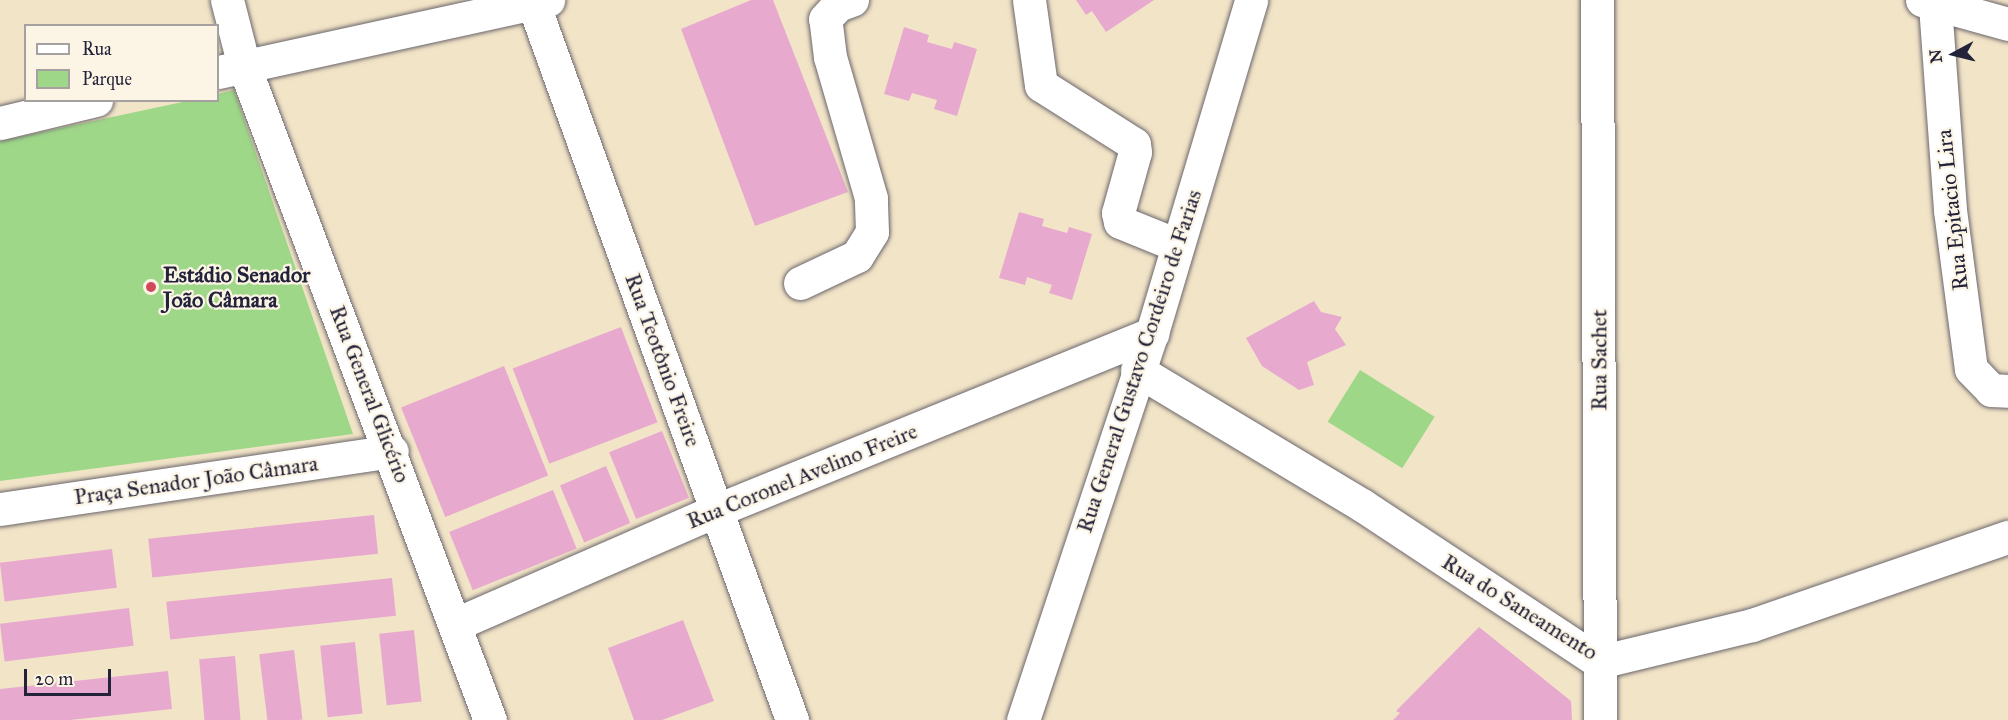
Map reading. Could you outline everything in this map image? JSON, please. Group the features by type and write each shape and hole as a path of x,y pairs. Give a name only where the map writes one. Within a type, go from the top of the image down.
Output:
{"street":[{"name":"Rua General Glicério","path":"227,0 231,69 392,451 490,720"},
{"path":"800,283 857,256 872,232 871,198 830,57 825,19 838,4 852,0"},
{"path":"1029,0 1041,86 1134,144 1135,152 1118,213 1120,222 1177,245"},
{"name":"Rua General Gustavo Cordeiro de Farias","path":"1023,720 1137,370 1152,333 1251,0"},
{"name":"Rua Sachet","path":"1597,0 1600,720"},
{"path":"231,69 538,1"},
{"name":"Rua Teotônio Freire","path":"538,1 792,720"},
{"path":"1928,2 2008,24"},
{"name":"Rua Epitacio Lira","path":"1928,2 1950,210 1971,369 1990,390 2008,391"},
{"path":"0,123 88,102"},
{"name":"Rua Coronel Avelino Freire","path":"456,624 717,510 1152,333"},
{"name":"Rua do Saneamento","path":"1137,370 1362,505 1599,662 1752,625 2008,537"},
{"name":"Praça Senador João Câmara","path":"0,509 392,451"}],"green space":[{"name":"Estádio Senador João Câmara","path":"234,90 353,434 0,481 0,141 182,102 219,102 219,94"},
{"path":"1360,370 1435,417 1402,468 1328,422"}],"building":[{"path":"751,0 773,0 848,192 755,226 681,29"},
{"path":"1076,0 1154,0 1106,32 1092,11 1086,15"},
{"path":"904,27 929,35 927,42 952,49 954,42 977,49 957,116 934,109 937,100 912,93 909,101 884,94"},
{"path":"1019,212 1044,219 1042,226 1067,233 1069,227 1092,234 1072,300 1049,293 1052,285 1027,277 1025,285 999,278"},
{"path":"1314,301 1321,312 1342,317 1335,329 1346,345 1307,362 1314,385 1299,390 1262,366 1246,338"},
{"path":"621,327 658,422 549,464 513,369"},
{"path":"504,366 548,475 445,517 401,408"},
{"path":"662,431 689,498 636,519 609,452"},
{"path":"606,466 630,523 584,543 560,486"},
{"path":"553,490 577,548 473,590 449,532"},
{"path":"374,515 378,554 152,578 148,539"},
{"path":"112,549 117,588 5,601 0,563"},
{"path":"392,578 396,616 170,640 166,602"},
{"path":"129,608 134,646 5,662 0,624"},
{"path":"683,620 714,701 662,720 634,720 608,648"},
{"path":"1479,627 1571,701 1572,720 1393,720 1400,713 1396,711"},
{"path":"414,630 422,702 387,705 379,634"},
{"path":"355,642 363,714 328,717 320,646"},
{"path":"294,650 303,719 267,720 259,654"},
{"path":"235,656 241,720 204,720 199,659"},
{"path":"168,671 172,709 70,720 0,720 0,689"}],"place":[{"name":"Estádio Senador João Câmara","path":"151,287"}]}
